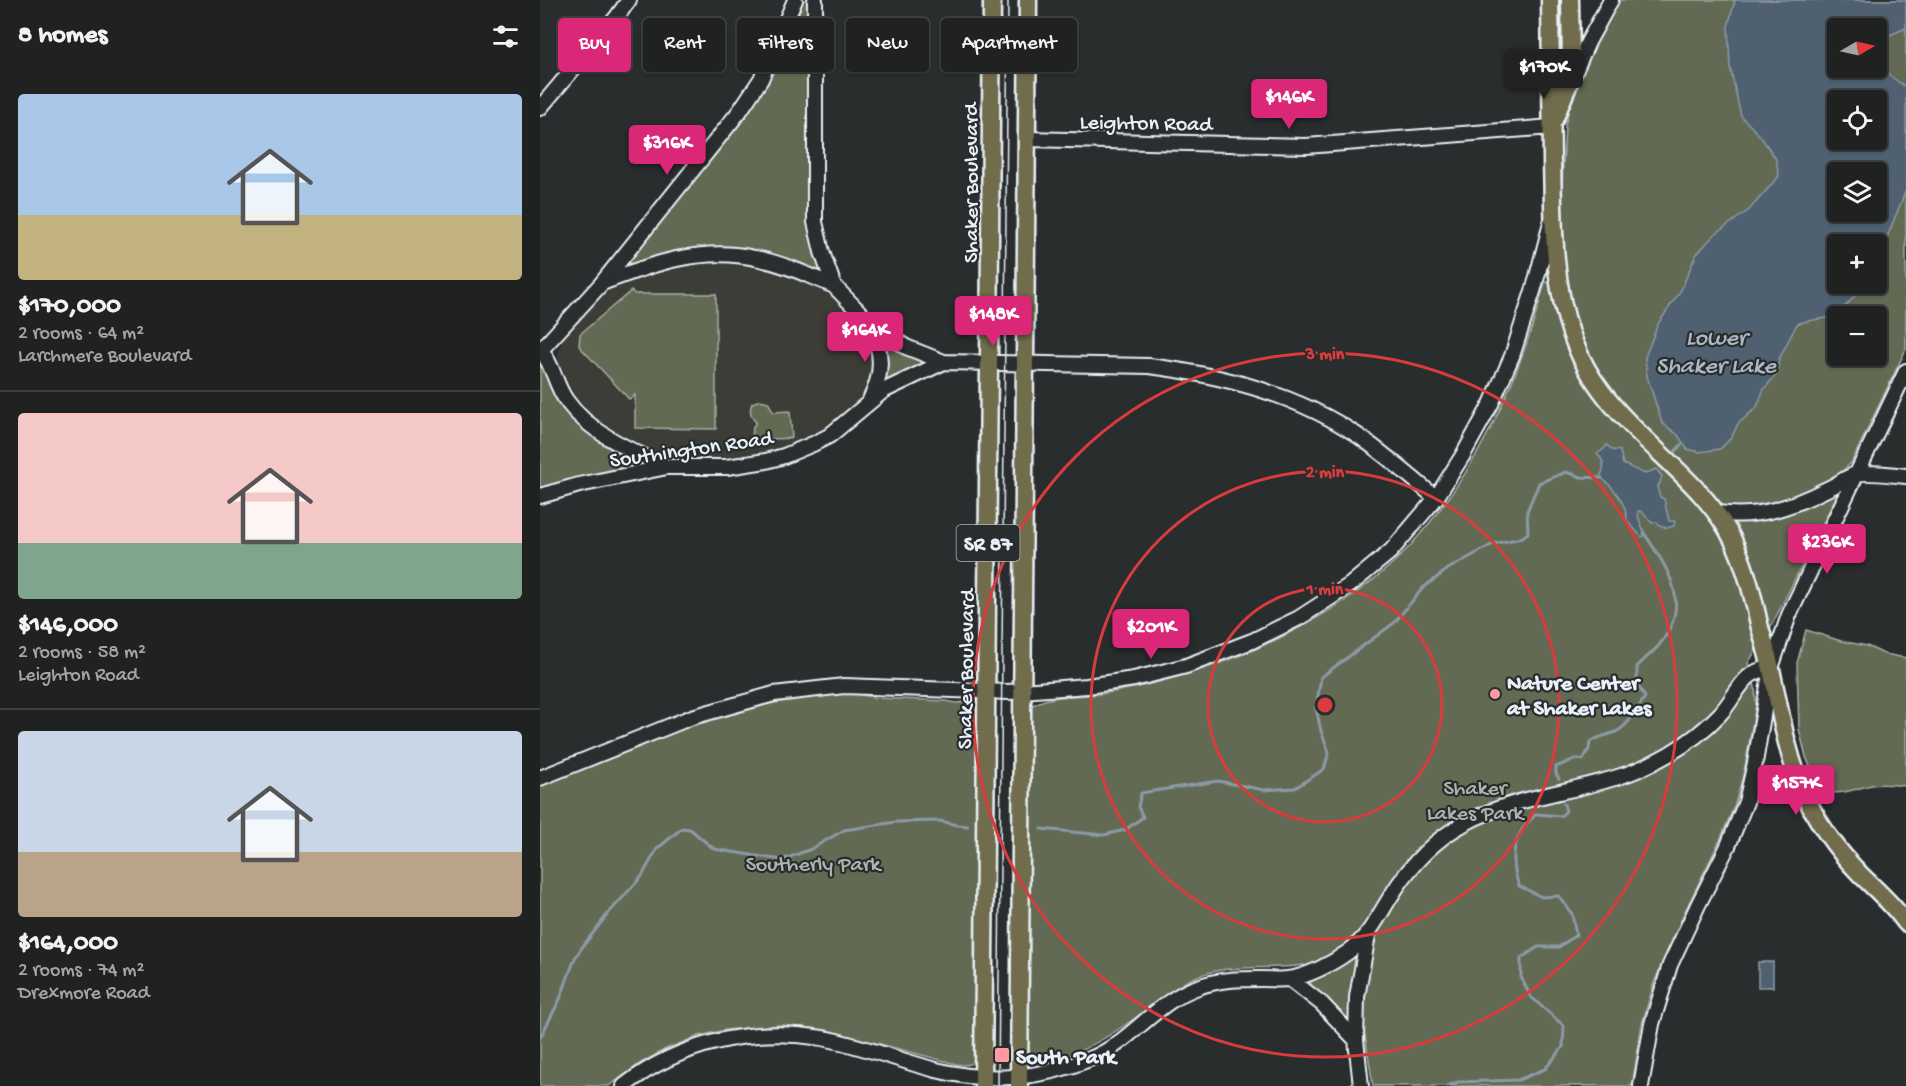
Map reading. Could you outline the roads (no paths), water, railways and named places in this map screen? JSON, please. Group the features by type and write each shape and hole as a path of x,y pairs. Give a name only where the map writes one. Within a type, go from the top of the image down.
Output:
{"main road":[{"name":"Shaker Boulevard","path":"983,1082 993,0"},
{"name":"SR 87","path":"1019,1082 1028,0"},
{"path":"1552,127 1568,86 1571,62 1570,4 1550,5 1552,127 1554,215 1556,268 1560,293 1575,345 1587,370 1614,408 1717,513 1731,537 1744,564 1771,668 1786,742 1811,807 1839,850 1899,905 1906,923"}],"street":[{"path":"540,108 629,0"},
{"path":"668,467 629,449 584,418 566,399 550,362 540,350 602,283 739,112 761,79 795,0"},
{"path":"815,0 815,222 822,252 834,286"},
{"path":"1568,86 1611,0"},
{"name":"Leighton Road","path":"1027,139 1306,146 1552,127"},
{"path":"540,778 692,717 774,694 843,686 1022,692 1087,686 1162,673 1252,641 1299,618 1357,580 1391,551 1436,498 1491,404 1512,356 1529,306 1554,215"},
{"path":"602,283 670,259 705,255 754,257 834,286 871,324 906,347 944,362"},
{"path":"868,403 879,379 880,368 879,346 871,324"},
{"name":"Southington Road","path":"540,496 579,485 668,467 727,467 784,456 829,436 883,391 944,362 1118,365 1182,370 1218,377 1292,401 1327,418 1359,436 1436,498"},
{"path":"1641,1086 1652,1024 1670,965 1728,846 1746,802 1771,668 1789,615 1906,371"},
{"path":"1717,513 1757,514 1785,508 1857,473 1906,476"},
{"path":"624,1086 647,1070 690,1049 713,1042 779,1034 823,1038 983,1082 1019,1082 1091,1059 1115,1047 1170,1001 1194,987 1221,980 1290,979 1324,967 1348,952 1368,935 1411,866 1435,843 1454,830 1492,810 1526,799 1599,783 1642,768 1692,740 1723,711 1746,678 1754,672 1771,668"},
{"path":"1361,1086 1356,1040 1357,997 1368,935"},
{"path":"1290,979 1322,1005 1356,1040"}],"water":[{"name":"Lower Shaker Lake","path":"1735,0 1906,0 1906,28 1887,36 1887,18 1827,18 1827,78 1887,78 1887,72 1906,87 1906,190 1887,237 1887,234 1827,234 1827,294 1856,294 1845,306 1827,306 1827,318 1797,324 1779,359 1777,374 1764,389 1757,407 1738,424 1731,438 1720,449 1700,452 1687,449 1678,435 1662,423 1647,376 1645,357 1658,324 1681,290 1696,255 1714,235 1749,210 1779,176 1776,159 1761,137 1741,116 1730,67 1728,26"},
{"path":"1607,445 1612,450 1620,451 1623,464 1645,474 1656,469 1662,476 1657,487 1660,497 1664,499 1669,521 1675,521 1674,526 1667,528 1657,522 1652,523 1641,511 1638,511 1645,535 1642,537 1627,521 1625,508 1619,496 1600,477 1603,465 1602,459 1597,454"},
{"path":"1758,962 1773,962 1773,987 1758,987"}],"waterway":[{"path":"1672,455 1682,444"},
{"path":"1041,829 1104,835 1125,830 1143,817 1138,807 1141,793 1218,781 1264,790 1295,788 1324,769 1329,752 1316,708 1321,677 1394,623 1423,588 1448,569 1493,544 1521,538 1528,533 1527,511 1539,483 1566,472 1581,477 1602,478"},
{"path":"1559,779 1556,767 1575,759 1583,760 1590,742 1618,731 1635,713 1645,697 1637,684 1637,667 1660,644 1670,629 1675,615 1676,601 1673,587 1662,560 1644,533"},
{"path":"1447,1086 1458,1082 1518,1080 1545,1069 1563,1047 1564,1026 1530,996 1521,977 1521,958 1538,947 1559,947 1576,935 1572,914 1559,896 1542,897 1519,886 1514,856 1518,838 1528,822 1536,814 1561,816 1566,811 1564,804"},
{"path":"540,1038 560,999 575,958 583,946 642,876 657,849 682,828 690,829 714,849 782,860 811,849 844,830 896,822 940,821 968,826"}],"tram line":[{"path":"998,1086 1008,0"}],"place":[{"name":"Nature Center at Shaker Lakes","path":"1495,694"},
{"name":"South Park","path":"1002,1055"}],"park label":[{"name":"Shaker Lakes Park","path":"1475,798"},
{"name":"Southerly Park","path":"813,862"}]}
